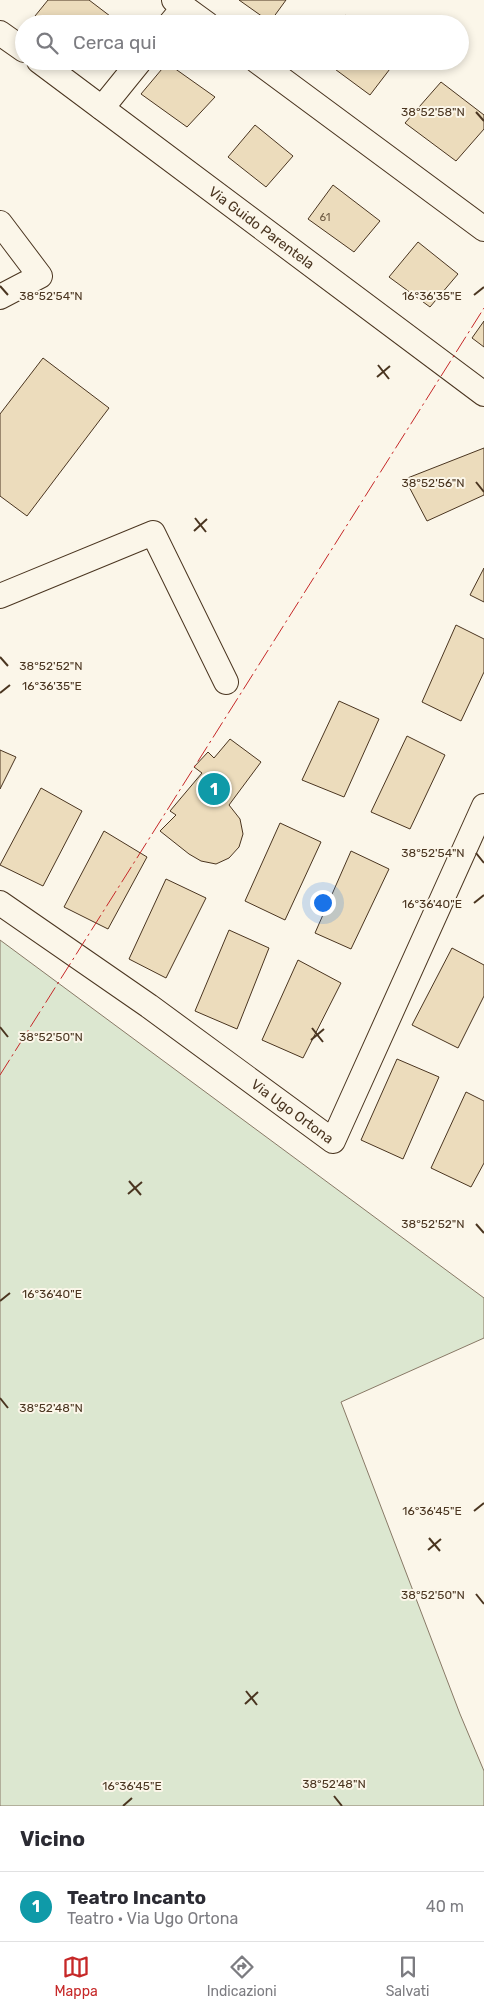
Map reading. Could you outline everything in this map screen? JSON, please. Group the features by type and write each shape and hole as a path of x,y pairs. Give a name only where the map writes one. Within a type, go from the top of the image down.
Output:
{"street":[{"path":"0,33 15,44"},
{"name":"Via Guido Parentela","path":"51,70 484,394"},
{"path":"102,108 133,70"},
{"path":"269,70 484,229"},
{"path":"0,223 40,276 0,296"},
{"path":"0,596 154,533 226,682"},
{"name":"Via Ugo Ortona","path":"0,903 149,1006 333,1141 484,806"}],"green space":[{"path":"0,940 484,1298 484,1338 341,1402 460,1714 484,1771 484,1806 0,1806"}],"building":[{"path":"48,0 89,0 109,15 36,15"},
{"path":"239,0 286,0 275,15 260,15"},
{"path":"161,70 177,70 215,97 187,127 141,94"},
{"path":"336,70 389,70 370,95"},
{"path":"441,82 484,115 484,129 456,161 405,123"},
{"path":"255,125 293,156 266,187 228,157"},
{"path":"333,185 380,221 354,252 308,219"},
{"path":"418,242 458,274 430,307 389,277"},
{"path":"484,321 484,347 472,338"},
{"path":"43,358 109,408 27,516 0,496 0,414"},
{"path":"484,448 484,495 427,521 405,479"},
{"path":"484,568 484,602 470,595"},
{"path":"456,625 484,639 484,672 461,721 422,702"},
{"path":"339,701 379,719 344,797 302,780"},
{"path":"407,736 445,755 410,829 371,812"},
{"path":"230,739 261,762 229,805 240,819 243,834 239,847 229,858 216,864 201,861 189,854 160,831 176,815 170,811 202,773 194,767 208,752 214,758"},
{"path":"0,750 16,757 0,789"},
{"path":"41,788 82,811 43,886 0,865"},
{"path":"280,823 321,842 285,920 245,901"},
{"path":"104,831 147,857 108,929 64,907"},
{"path":"351,851 389,869 351,949 315,933"},
{"path":"166,879 206,898 166,978 129,959"},
{"path":"229,930 269,948 237,1029 195,1011"},
{"path":"452,948 484,965 484,996 458,1048 412,1025"},
{"path":"298,960 341,983 303,1058 262,1040"},
{"path":"397,1059 439,1077 403,1159 361,1140"},
{"path":"466,1092 484,1101 484,1163 471,1187 431,1168"}],"power":[{"path":"0,1075 484,308"}],"place":[{"name":"Teatro Incanto","path":"214,789"}]}
